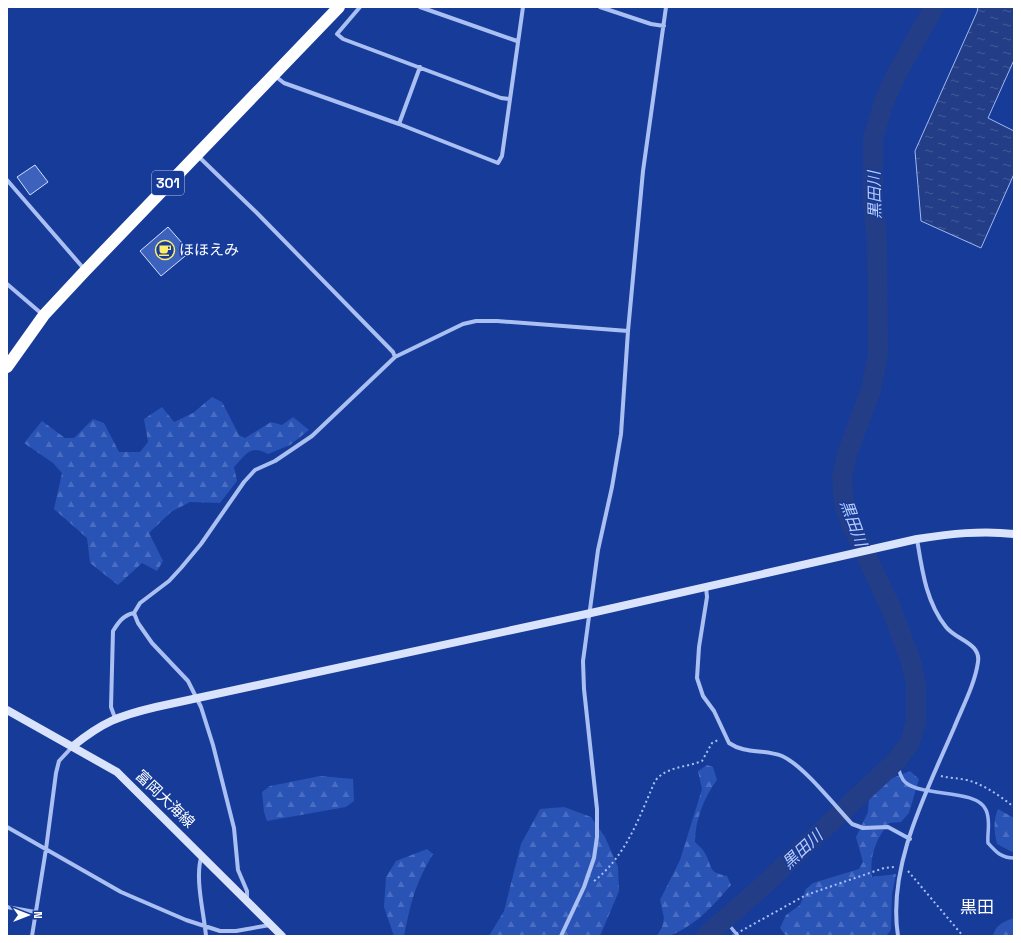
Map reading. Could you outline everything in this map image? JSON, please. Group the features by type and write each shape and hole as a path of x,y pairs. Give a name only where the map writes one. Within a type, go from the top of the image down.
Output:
{"highway":[{"name":"301","path":"7,367 44,315 197,154 275,76 339,7"}],"street":[{"path":"360,7 337,34 343,39 501,98 509,99"},
{"path":"420,7 517,41"},
{"path":"275,76 284,82 399,124 498,163 502,156 523,7"},
{"path":"600,7 650,24 664,26"},
{"path":"561,936 584,887 594,858 597,837 597,809 584,689 583,662 591,612 598,550 612,487 620,434 643,171 666,7"},
{"path":"399,124 420,67"},
{"path":"197,154 273,229 393,352 395,357"},
{"path":"7,180 85,271"},
{"path":"7,284 44,315"},
{"path":"134,613 140,602 169,581 181,568 201,544 244,482 255,470 275,461 312,436 395,357 463,324 476,321 628,331"},
{"path":"32,936 59,762 73,746 100,725 115,718 196,698 706,587 917,539 960,532 994,532 1014,534"},
{"path":"898,936 897,910 901,867 924,800 974,677 978,662 978,652 974,647 947,629 928,598 917,539"},
{"path":"706,587 707,597 699,647 697,678 702,696 719,720 725,738 729,743 734,747 748,751 781,756 795,763 852,824 863,828 888,827 910,839"},
{"path":"134,613 138,623 152,642 188,681 196,698 213,745 234,828 238,870 247,892 248,901"},
{"path":"115,718 111,707 113,631 119,622 128,614 134,613"},
{"name":"富岡大海線","path":"7,710 117,772 282,936"},
{"path":"7,827 89,876 158,910 220,931 236,931 271,924"},
{"path":"202,855 200,862 200,886 206,936"},
{"path":"7,907 35,912"}],"path":[{"path":"584,887 595,881 622,852 655,781 660,775 668,770 702,761 712,742 725,738"},
{"path":"934,774 979,784 997,794 1014,807"},
{"path":"732,936 806,895 884,868 901,867 907,871 963,936"}],"green space":[{"path":"212,397 222,402 239,435 245,438 271,422 282,425 293,417 309,430 290,445 268,454 257,450 249,452 245,455 234,467 237,481 220,503 190,502 171,512 149,533 163,561 157,571 142,563 118,585 90,563 87,538 54,509 62,473 53,463 24,443 42,421 65,438 74,438 93,419 104,423 119,452 140,452 148,442 144,419 162,407 174,422 193,413"},
{"path":"707,765 713,767 717,780 708,794 701,810 695,834 695,842 705,853 712,869 717,873 727,876 731,885 703,915 687,927 669,936 657,936 662,927 664,918 660,900 680,860 702,789 698,771"},
{"path":"910,771 919,779 909,813 901,822 889,823 880,835 874,848 871,869 872,877 896,874 892,894 891,930 886,936 786,936 780,928 786,915 800,905 806,889 813,883 859,869 863,862 856,837 868,812 869,798 885,781"},
{"path":"320,776 353,779 354,801 346,807 267,821 264,812 262,792 270,786"},
{"path":"564,807 591,817 605,837 618,867 619,891 600,936 489,936 504,911 521,844 540,809"},
{"path":"998,809 1014,818 1014,853 997,844 994,826"},
{"path":"427,849 433,854 414,894 404,936 394,936 384,907 386,877 396,861"},
{"path":"1014,918 1014,936 993,936 998,926"}],"water":[{"path":"978,7 1014,7 1014,60 988,118 1014,131 1014,174 981,248 921,221 915,151"}],"building":[{"path":"35,165 48,182 30,195 17,177"},
{"path":"168,227 190,252 161,276 140,251"}],"waterway":[{"name":"黒田川","path":"706,936 765,884 897,760 909,744 916,722 916,683 910,658 890,606 850,521 844,502 842,477 847,454 871,390 878,354 877,240 873,204 873,139 883,105 895,77 934,7"},
{"path":"897,760 901,776 906,783 925,790 962,796 981,803 986,810 989,822 988,843 999,854 1009,858 1014,858"},
{"path":"725,920 738,936"}],"place":[{"name":"ほほえみ","path":"165,250"}],"district":[{"name":"黒田","path":"977,907"}]}
